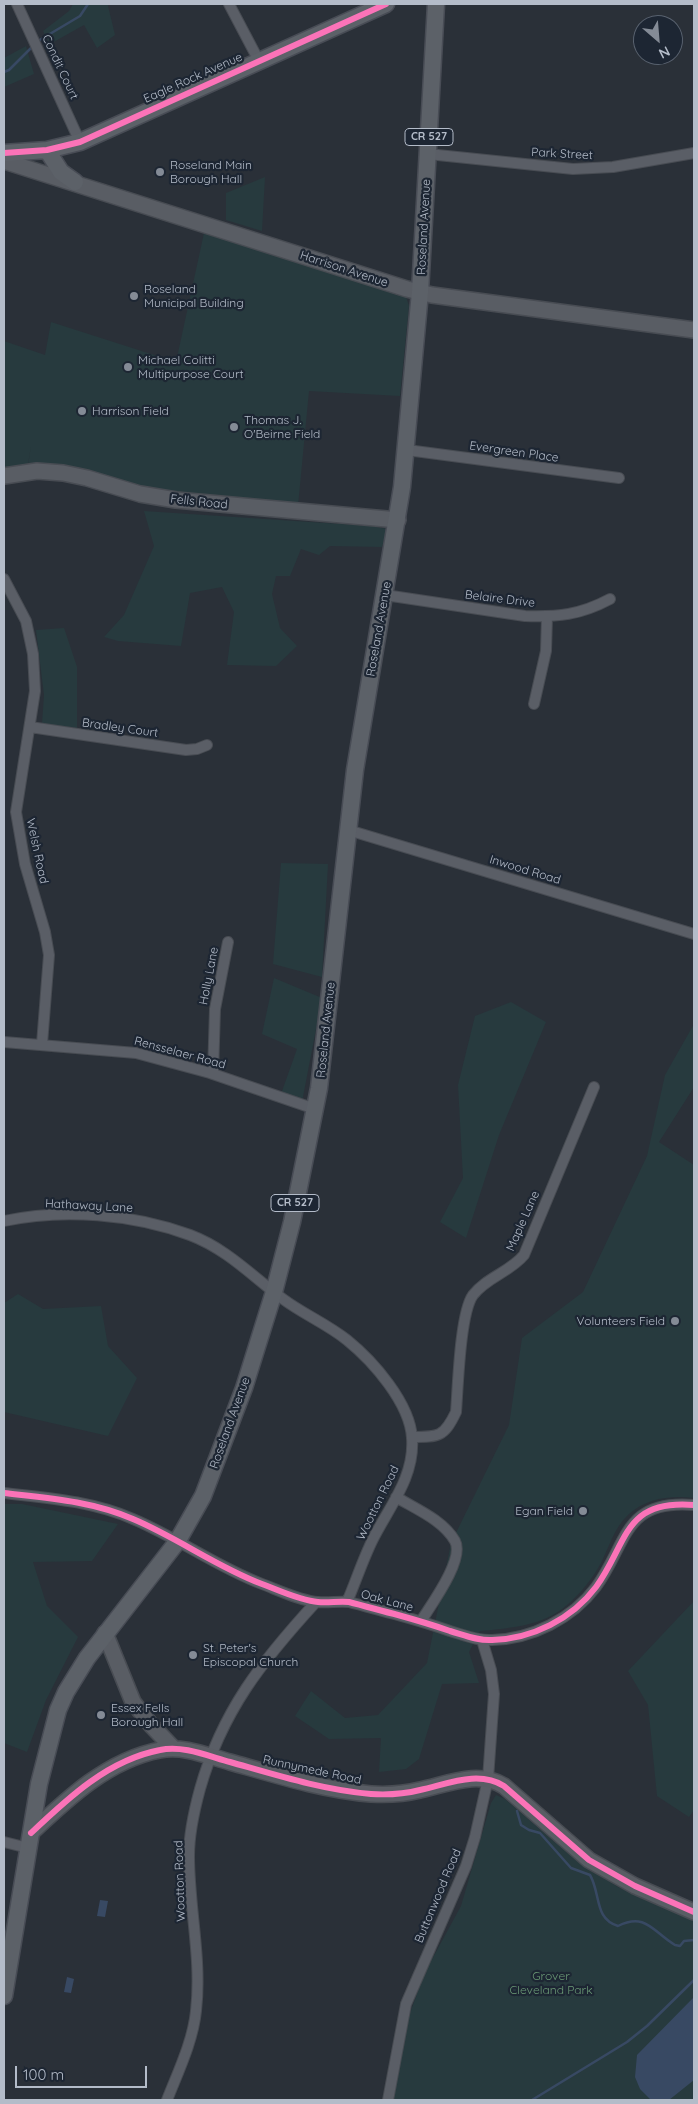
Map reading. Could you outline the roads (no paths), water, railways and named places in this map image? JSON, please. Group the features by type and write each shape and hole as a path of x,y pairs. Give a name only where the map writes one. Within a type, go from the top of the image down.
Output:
{"main road":[{"name":"Eagle Rock Avenue","path":"4,153 47,150 80,142 386,4"},
{"name":"Roseland Avenue","path":"4,1996 39,1784 58,1710 75,1675 105,1633 177,1542 203,1496 244,1388 274,1292 292,1222 320,1078 355,770 398,520 420,292 436,4"},
{"path":"47,150 61,172 75,182"}],"street":[{"name":"Condit Court","path":"17,4 80,142"},
{"path":"229,4 259,61"},
{"name":"Park Street","path":"428,154 573,169 592,169 694,153"},
{"name":"Harrison Avenue","path":"4,161 420,292 694,330"},
{"name":"Evergreen Place","path":"406,450 619,478"},
{"name":"Fells Road","path":"4,476 37,471 64,473 140,494 176,500 398,520"},
{"name":"Welsh Road","path":"4,579 26,621 33,654 35,691 16,812 25,864 49,955 42,1044"},
{"name":"Belaire Drive","path":"385,595 525,616 547,617 574,614 591,609 610,599"},
{"path":"534,704 546,651 547,617"},
{"name":"Bradley Court","path":"30,727 186,750 197,749 207,744"},
{"name":"Inwood Road","path":"348,830 694,934"},
{"name":"Holly Lane","path":"213,1074 215,1008 228,942"},
{"name":"Rensselaer Road","path":"4,1042 136,1052 213,1074 315,1109"},
{"name":"Maple Lane","path":"412,1437 434,1437 446,1431 450,1424 456,1412 465,1313 473,1296 489,1280 515,1265 524,1255 594,1087"},
{"name":"Hathaway Lane","path":"4,1221 23,1217 70,1215 125,1219 161,1226 191,1235 221,1249 274,1292"},
{"name":"Wootton Road","path":"274,1292 346,1339 361,1353 386,1380 401,1405 412,1437 412,1454 407,1475 373,1539 347,1602"},
{"name":"Oak Lane","path":"4,1493 68,1500 110,1511 134,1519 231,1571 261,1584 316,1602 347,1602 421,1621 482,1640 522,1636 568,1616 596,1586 623,1537 640,1516 667,1505 694,1505"},
{"path":"396,1497 431,1517 456,1542 457,1550 454,1566 421,1621"},
{"name":"Wootton Road","path":"167,2100 187,2047 196,2012 198,1970 189,1856 193,1818 211,1757 224,1725 250,1682 281,1641 316,1602"},
{"path":"105,1633 133,1702 151,1725 173,1748"},
{"name":"Buttonwood Road","path":"388,2100 406,2004 466,1866 475,1837 488,1779 494,1694 491,1670 482,1640"},
{"name":"Runnymede Road","path":"29,1841 79,1790 108,1770 144,1754 173,1748 328,1787 372,1794 402,1793 460,1780 488,1779"},
{"path":"488,1779 504,1786 570,1845 595,1864 635,1886 694,1912"},
{"path":"4,1842 29,1841"}],"water":[{"path":"100,1900 108,1901 105,1917 97,1916"},
{"path":"67,1977 74,1979 71,1993 64,1992"},
{"path":"694,1997 694,2080 669,2100 650,2099 640,2089 635,2077 637,2055"}],"waterway":[{"path":"38,41 80,16 88,4"},
{"path":"4,72 9,70 32,47"},
{"path":"517,1811 521,1825 529,1830 540,1833 571,1868 590,1875 601,1912 610,1923 618,1926 628,1922 643,1922 675,1945 680,1946 684,1941 694,1940"},
{"path":"532,2100 627,2042 647,2026 694,1980"}],"place":[{"name":"Roseland Main Borough Hall","path":"160,172"},
{"name":"Roseland Municipal Building","path":"134,296"},
{"name":"Michael Colitti Multipurpose Court","path":"128,367"},
{"name":"Harrison Field","path":"82,411"},
{"name":"Thomas J. O'Beirne Field","path":"234,427"},
{"name":"Volunteers Field","path":"675,1321"},
{"name":"Egan Field","path":"583,1511"},
{"name":"St. Peter's Episcopal Church","path":"193,1655"},
{"name":"Essex Fells Borough Hall","path":"101,1715"}],"park label":[{"name":"Grover Cleveland Park","path":"551,1983"}]}
